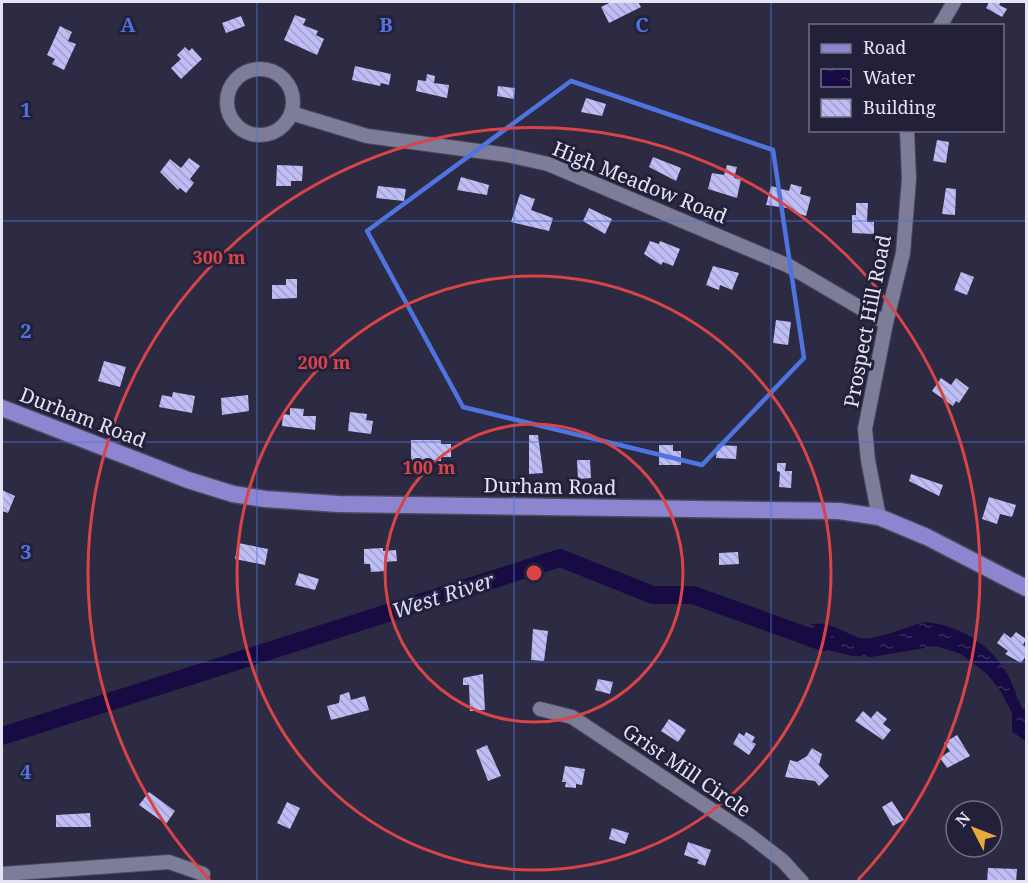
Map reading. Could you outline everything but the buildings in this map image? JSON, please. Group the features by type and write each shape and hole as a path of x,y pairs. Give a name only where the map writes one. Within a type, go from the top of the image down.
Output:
{"main road":[{"name":"Durham Road","path":"2,408 188,480 233,494 265,499 338,504 839,511 879,517 927,537 1026,588"}],"street":[{"path":"941,24 954,2"},
{"path":"258,69 273,71 285,79 292,92 291,113 279,129 267,134 253,134 241,129 232,119 228,106 228,93 234,81 244,73 258,69"},
{"name":"High Meadow Road","path":"291,113 367,136 508,155 548,164 789,266 886,323"},
{"name":"Prospect Hill Road","path":"879,517 868,460 866,429 886,323 903,253 909,179 907,132"},
{"name":"Grist Mill Circle","path":"540,709 572,717 748,834 783,861 802,882"},
{"path":"2,874 169,862 203,874"}],"highlighted area":[{"path":"571,81 773,150 804,358 702,465 463,407 367,231"}],"water":[{"path":"924,622 962,632 994,655 1009,677 1022,708 1026,710 1026,741 1012,732 1012,713 1000,690 987,674 961,654 936,646 872,657 853,656 812,646 802,637 803,630 817,624 831,626 860,638 866,638"}],"waterway":[{"name":"West River","path":"2,736 560,558 653,595 693,595 823,642"}]}
